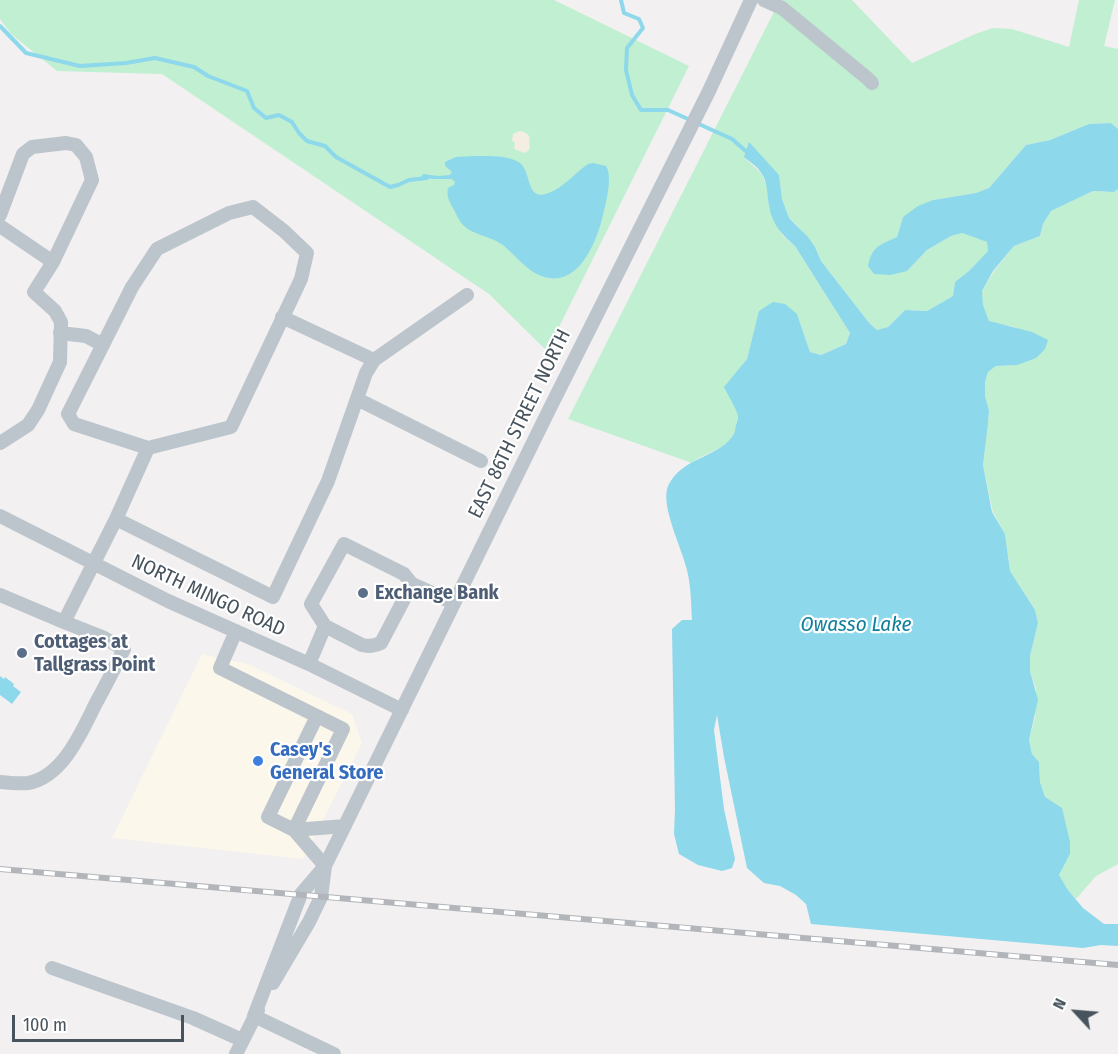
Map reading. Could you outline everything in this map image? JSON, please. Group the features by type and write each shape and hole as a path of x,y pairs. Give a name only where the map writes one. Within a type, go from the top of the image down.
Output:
{"street":[{"name":"EAST 86TH STREET NORTH","path":"254,1016 309,922 321,897 326,866 345,826 709,91 750,0"},
{"path":"764,0 782,8 872,83"},
{"path":"0,215 23,154 32,147 66,143 76,145 86,157 92,180 53,262 34,292 55,311 60,322 60,362 38,410 28,425 0,443"},
{"path":"253,207 284,231 307,254 300,279 282,317 231,427 148,448 74,424 68,414 132,287 157,249 229,213 253,207"},
{"path":"0,226 53,262"},
{"path":"116,519 273,597 328,482 366,373 374,360 467,295"},
{"path":"282,317 374,360"},
{"path":"60,333 86,336 103,345"},
{"path":"357,399 481,461"},
{"path":"64,622 116,519 148,448"},
{"name":"NORTH MINGO ROAD","path":"0,516 168,601 309,664 402,710"},
{"path":"412,584 381,643 375,646 368,647 326,626 311,604 344,544 404,574 412,584 454,603"},
{"path":"0,595 124,649 80,736 53,771 30,783 0,782"},
{"path":"309,664 326,626"},
{"path":"236,631 220,668 343,729 294,830"},
{"path":"317,716 268,817 294,830 326,866"},
{"path":"294,830 345,826"},
{"name":"EAST 86TH STREET NORTH","path":"236,1054 254,1016 301,894 326,866"},
{"path":"52,968 193,1018 243,1040"},
{"path":"254,1016 334,1054"}],"shaded area":[{"path":"202,654 248,664 352,714 362,743 303,859 112,838"}],"green space":[{"path":"0,0 554,0 689,66 547,351 489,294 162,74 57,71 11,34 0,19"},
{"path":"780,0 852,0 912,63 993,28 1012,29 1069,47 1079,0 1115,0 1104,46 1118,49 1118,129 1111,123 1089,124 1050,140 1026,145 989,188 976,193 933,200 903,217 897,237 907,271 927,250 951,236 962,233 987,242 988,251 955,282 953,296 927,311 905,310 888,327 877,330 821,261 815,247 789,218 782,199 779,175 744,157 762,174 768,190 769,208 783,236 795,246 850,333 846,344 821,355 810,352 797,314 756,324 747,359 737,372 738,416 734,436 722,447 692,463 568,419"},
{"path":"1118,189 1118,864 1096,876 1076,899 1059,875 1070,854 1070,842 1045,797 1040,782 1039,762 1032,754 1029,740 1035,717 1036,689 1030,671 1030,656 1038,623 1035,610 1010,571 1005,534 993,512 983,465 989,410 985,396 985,382 988,372 996,366 1017,365 1015,327 989,321 983,305 982,291 994,271 1014,246 1040,236 1043,224 1051,211 1093,191 1114,192"}],"sand":[{"path":"519,131 529,135 530,149 525,153 514,148 513,134"}],"water":[{"name":"Owasso Lake","path":"1111,123 1118,129 1118,189 1114,192 1093,191 1051,211 1043,224 1040,236 1014,246 993,271 982,291 983,305 989,321 1032,332 1048,340 1045,349 1036,358 1017,365 996,366 988,372 985,396 989,410 983,465 992,512 1005,534 1010,571 1035,610 1038,623 1030,656 1030,671 1038,700 1029,740 1032,754 1039,762 1040,782 1045,797 1062,808 1070,842 1070,854 1059,875 1083,908 1104,924 1118,924 1118,946 1101,945 1083,948 811,924 806,904 796,895 780,886 764,883 747,868 717,715 714,730 724,809 735,859 732,868 722,871 698,865 679,854 674,834 672,629 682,620 692,620 688,576 669,516 666,494 668,486 682,469 717,450 734,434 738,416 724,387 747,359 759,311 773,302 785,304 797,314 810,352 821,355 846,344 850,333 795,246 775,224 770,212 764,178 758,169 744,157 749,142 779,175 782,199 789,218 808,237 821,261 877,330 888,327 905,310 927,311 953,296 955,282 988,251 987,242 962,233 951,236 927,250 907,271 890,275 874,274 868,266 874,250 897,237 903,217 918,206 933,200 976,193 989,188 1026,145 1050,140 1089,124"},
{"path":"456,157 504,157 516,160 524,168 531,187 538,194 545,194 560,187 588,164 606,166 609,176 606,204 595,240 581,264 562,277 549,278 535,273 499,243 467,229 448,197 448,188 455,182 452,179 421,177 423,174 450,175 452,172 445,166 445,162"},
{"path":"0,676 4,679 5,677 21,692 12,704 0,695"}],"waterway":[{"path":"621,0 624,13 639,19 643,28 627,48 626,70 632,95 641,110 668,110 732,139 748,153"},
{"path":"0,26 26,53 80,66 126,63 155,58 194,67 208,76 247,91 254,108 266,118 279,115 292,122 307,141 325,146 336,157 390,187 409,180 427,178"}],"railway":[{"path":"0,869 1118,965"}],"place":[{"name":"Exchange Bank","path":"363,593"},
{"name":"Cottages at Tallgrass Point","path":"22,653"},
{"name":"Casey's General Store","path":"258,761"}]}
